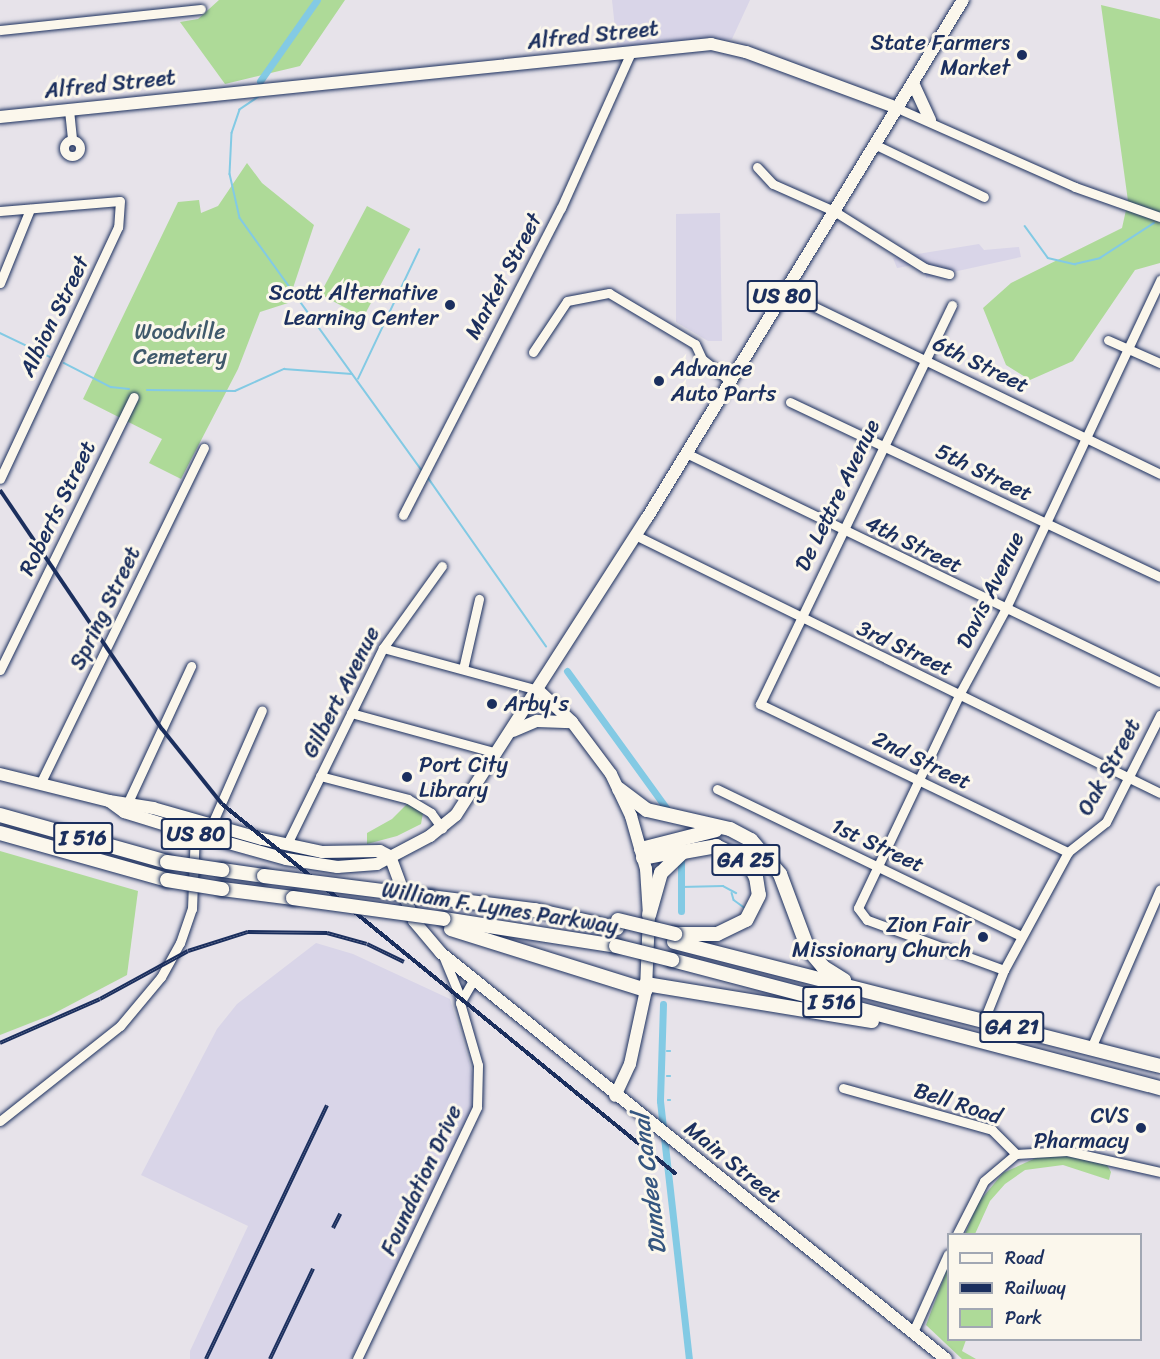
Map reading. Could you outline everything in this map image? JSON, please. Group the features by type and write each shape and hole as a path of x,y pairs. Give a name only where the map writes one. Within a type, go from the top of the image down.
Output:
{"highway":[{"path":"619,789 654,813 730,829 751,840 775,866 802,939 815,958 832,974 864,990"},
{"name":"William F. Lynes Parkway","path":"0,815 167,862 535,910 618,924 864,990"},
{"path":"642,854 694,833 730,829"},
{"name":"William F. Lynes Parkway","path":"0,833 167,880 391,913 448,924 616,946 991,1043"},
{"path":"642,854 695,848"},
{"name":"GA 25","path":"649,915 661,873 676,856 695,848 724,848 747,861 759,886 757,903 746,920 730,929 710,935 674,938"},
{"path":"448,924 646,990 672,989 809,1008 991,1043"},
{"name":"GA 21","path":"864,990 1160,1066"},
{"name":"GA 21","path":"991,1043 1160,1088"}],"main road":[{"name":"US 80","path":"109,801 124,812 195,834 286,859 322,866 362,866 390,856 442,828 469,799 512,732 963,0"},
{"name":"Alfred Street","path":"0,117 711,44 746,52 897,108"},
{"path":"913,83 930,120"},
{"path":"538,690 572,722 619,789 642,854 649,915"},
{"path":"512,732 537,721 572,722"},
{"name":"US 80","path":"0,774 109,801 128,802 262,839 335,853 380,851 390,856"},
{"name":"Main Street","path":"390,856 414,921 441,953 615,1096 655,1125 946,1359"},
{"path":"362,866 385,873 401,889"},
{"name":"GA 25","path":"615,1096 630,1064 646,990 649,915"}],"street":[{"path":"0,30 201,9"},
{"name":"Market Street","path":"403,515 432,464 464,392 561,208 631,51"},
{"name":"Alfred Street","path":"897,108 930,120 1075,187 1160,217"},
{"path":"69,110 72,140"},
{"path":"874,144 984,197"},
{"path":"757,167 773,184 834,211 925,268 949,274"},
{"name":"Albion Street","path":"0,479 118,227 120,201 30,209"},
{"path":"0,212 30,209 0,283"},
{"name":"Davis Avenue","path":"1004,970 861,917 858,908 880,868 959,695 1005,610 1160,281"},
{"name":"6th Street","path":"784,292 925,358 1160,474"},
{"path":"533,352 567,301 609,293 695,344 702,359 730,381"},
{"name":"De Lettre Avenue","path":"759,704 840,531 952,305"},
{"path":"1108,340 1160,363"},
{"name":"Roberts Street","path":"0,670 134,397"},
{"name":"5th Street","path":"790,402 1160,577"},
{"name":"Spring Street","path":"40,784 204,448"},
{"name":"4th Street","path":"686,453 840,531 1160,682"},
{"name":"3rd Street","path":"635,535 799,619 1132,777 1160,793"},
{"name":"Gilbert Avenue","path":"287,844 383,648 442,566"},
{"path":"463,669 479,599"},
{"path":"383,648 538,690"},
{"path":"128,802 192,666"},
{"name":"2nd Street","path":"759,704 1068,852"},
{"path":"212,824 262,710"},
{"path":"351,713 497,753"},
{"name":"Oak Street","path":"984,1020 1004,970 1021,936 1068,852 1106,822 1132,777 1160,715"},
{"path":"320,776 408,799 431,813 442,828"},
{"name":"1st Street","path":"717,789 1021,936"},
{"path":"0,1121 120,1026 161,977 180,943 192,909 194,819"},
{"path":"1091,1048 1160,889"},
{"name":"Foundation Drive","path":"357,1359 477,1107 477,1065 461,999 441,953"},
{"path":"461,999 474,979"},
{"name":"Bell Road","path":"843,1088 992,1130 1016,1154 1066,1151 1160,1172"},
{"path":"958,1233 984,1181 1016,1154"},
{"path":"913,1332 947,1256"}],"shaded area":[{"path":"612,0 750,0 732,39 617,47"},
{"path":"720,213 722,341 708,341 676,322 676,214"},
{"path":"979,244 984,250 1019,247 1021,257 926,278 924,263 897,268 893,258"},
{"path":"316,943 353,954 450,999 475,1081 471,1114 351,1359 190,1359 190,1351 248,1226 141,1175 217,1029 237,1004"}],"green space":[{"path":"219,0 345,0 300,66 225,84 180,22 198,19"},
{"path":"1101,5 1160,19 1160,263 1135,270 1073,361 1030,380 1006,365 983,308 1011,283 1122,228 1128,201"},
{"name":"Woodville Cemetery","path":"247,163 262,183 314,225 288,303 260,312 238,369 181,479 149,463 162,439 83,399 178,202 199,200 201,213 218,206"},
{"path":"367,206 410,229 363,317 320,294"},
{"path":"408,803 423,813 421,824 397,836 367,844 367,833 392,819"},
{"path":"0,851 138,891 127,975 51,1015 0,1035"},
{"path":"1067,1155 1107,1165 1111,1172 1109,1180 1063,1165 1025,1170 1005,1184 990,1201 975,1233 965,1233 978,1203 1003,1173 1038,1157"},
{"path":"947,1270 947,1341 966,1341 962,1351 976,1359 962,1359 926,1325"}],"waterway":[{"path":"260,81 317,0"},
{"path":"259,97 240,110 232,133 230,174 240,218 422,470"},
{"path":"1025,226 1048,258 1075,264 1100,258 1154,223"},
{"path":"358,379 419,250"},
{"path":"0,333 50,357"},
{"path":"64,363 111,387 129,389"},
{"path":"147,390 235,391 284,369 352,374"},
{"path":"427,476 546,646"},
{"name":"Dundee Canal","path":"567,671 667,809"},
{"name":"Dundee Canal","path":"681,858 681,911"},
{"path":"681,887 723,886 736,893"},
{"path":"732,893 734,900 745,908"},
{"name":"Dundee Canal","path":"663,1004 660,1101 689,1359"}],"railway":[{"path":"0,490 162,729 222,804 676,1174"},
{"path":"0,1043 100,999 188,951 248,932 327,933 367,944 404,962"},
{"path":"206,1359 327,1105"},
{"path":"333,1228 340,1214"},
{"path":"270,1359 313,1269"}],"place":[{"name":"State Farmers Market","path":"1022,55"},
{"name":"Scott Alternative Learning Center","path":"450,305"},
{"name":"Advance Auto Parts","path":"659,381"},
{"name":"Arby's","path":"492,704"},
{"name":"Port City Library","path":"407,777"},
{"name":"Zion Fair Missionary Church","path":"983,937"},
{"name":"CVS Pharmacy","path":"1141,1128"}]}
